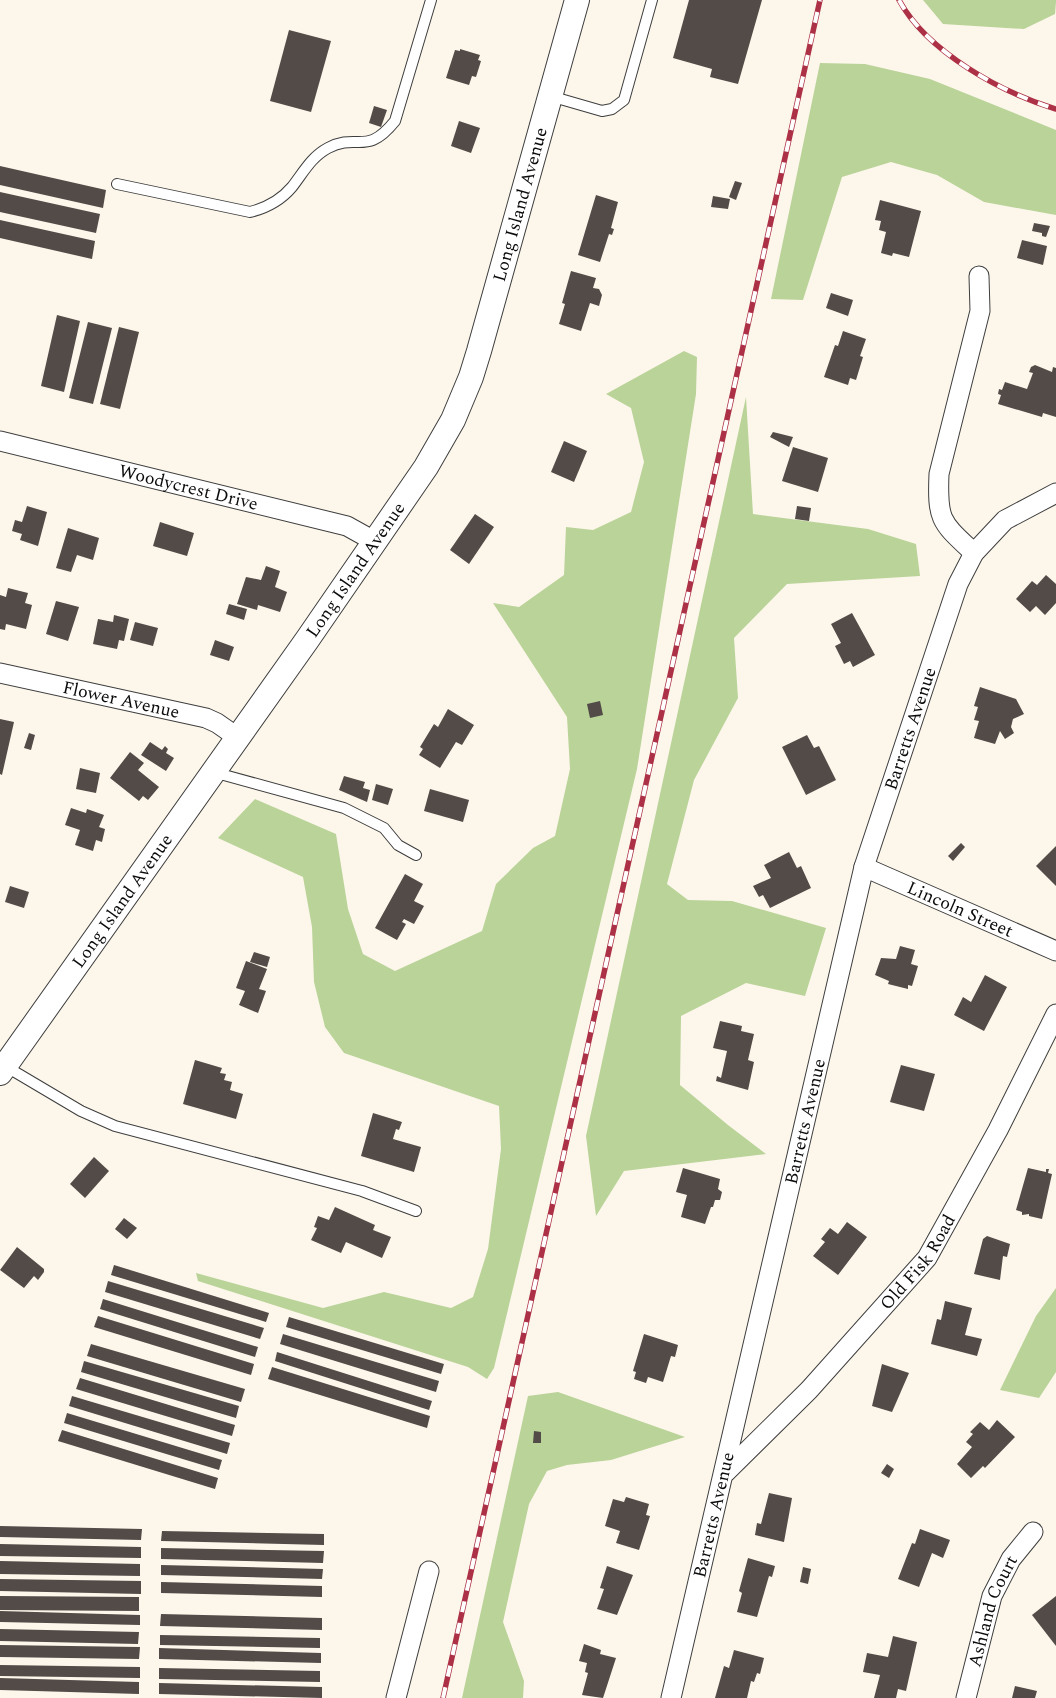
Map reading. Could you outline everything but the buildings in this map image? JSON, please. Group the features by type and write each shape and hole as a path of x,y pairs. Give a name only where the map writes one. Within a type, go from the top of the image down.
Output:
{"street":[{"name":"Long Island Avenue","path":"2,1068 307,640 430,460 463,397 480,351 577,0"},
{"path":"974,553 943,523 938,498 939,474 980,311 979,276"},
{"name":"Woodycrest Drive","path":"0,441 348,526 374,541"},
{"name":"Barretts Avenue","path":"671,1698 726,1472 864,867 958,584 974,553 1004,520 1056,493"},
{"name":"Flower Avenue","path":"0,673 206,718 237,737"},
{"name":"Lincoln Street","path":"864,867 1056,951"},
{"name":"Old Fisk Road","path":"726,1472 809,1390 927,1258 998,1130 1056,1014"},
{"name":"Ashland Court","path":"966,1698 992,1596 1011,1559 1033,1532"},
{"path":"396,1698 429,1571"}],"lane":[{"path":"117,184 250,212 266,208 291,188 305,169 323,152 344,143 371,143 384,135 395,121 431,0"},
{"path":"550,96 602,111 612,109 624,100 652,0"},
{"path":"212,771 344,808 384,828 398,845 416,855"},
{"path":"2,1068 81,1111 115,1126 362,1191 416,1211"}],"green space":[{"path":"923,0 1056,0 1056,2 1055,14 1024,29 943,24"},
{"path":"820,63 865,64 930,79 1056,130 1056,215 984,202 937,175 891,162 842,177 803,300 771,299"},
{"path":"684,351 697,357 696,394 637,769 494,1368 487,1379 468,1367 198,1281 196,1273 323,1308 384,1292 451,1308 473,1297 488,1249 501,1149 499,1106 344,1053 325,1027 314,982 312,927 303,877 218,838 255,799 336,834 348,909 363,954 395,971 482,931 496,884 533,848 555,836 570,769 567,717 493,603 519,607 564,575 566,527 593,530 631,512 644,462 631,408 606,394"},
{"path":"746,397 753,514 868,529 916,544 920,576 787,584 734,638 738,698 694,780 667,884 688,900 732,901 826,928 805,996 746,983 681,1016 680,1085 766,1154 624,1171 596,1216 586,1136"},
{"path":"1056,1288 1056,1372 1039,1398 1000,1390 1036,1316"},
{"path":"558,1392 685,1437 611,1460 567,1465 547,1471 529,1504 503,1622 524,1681 523,1698 462,1698 528,1396"}],"railway":[{"path":"443,1698 820,0"},
{"path":"899,0 928,37 968,68 1013,93 1056,109"}]}
